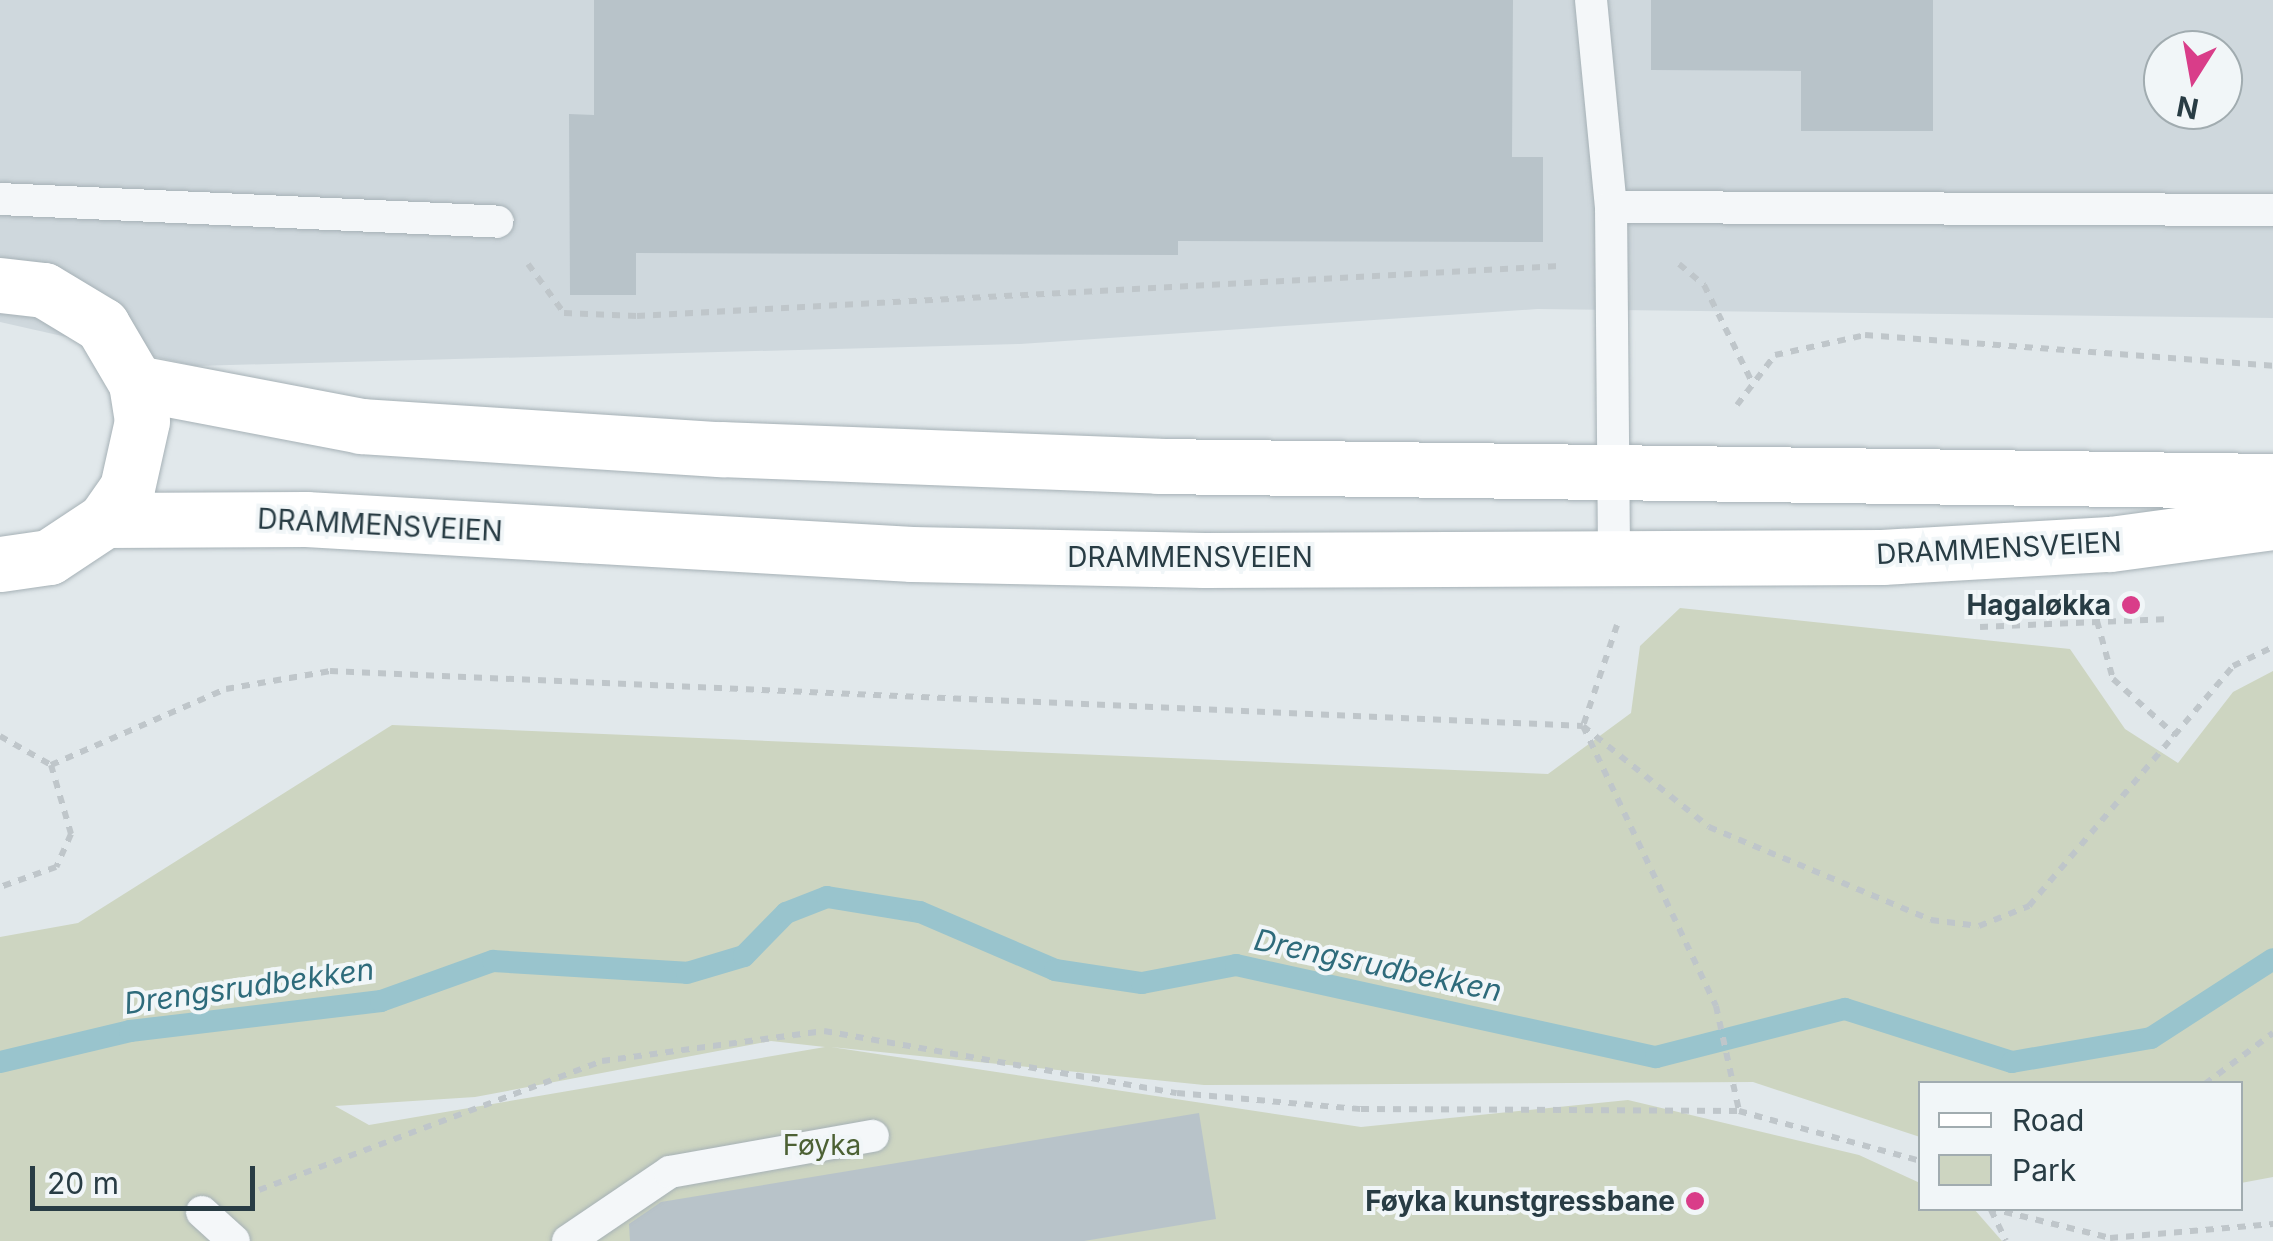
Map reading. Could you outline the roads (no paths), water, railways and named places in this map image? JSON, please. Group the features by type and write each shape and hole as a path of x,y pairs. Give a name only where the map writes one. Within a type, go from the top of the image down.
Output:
{"main road":[{"path":"0,285 44,290 78,306 102,325 136,383 140,452 105,520 49,557 0,564"},
{"path":"136,383 361,426 721,450 2273,481"},
{"name":"DRAMMENSVEIEN","path":"105,520 306,519 912,554 1614,557 1920,554 2273,522"}],"lane":[{"path":"1592,0 1611,207 1614,557"},
{"path":"0,198 497,222"},
{"path":"1611,207 2273,210"},
{"path":"568,1241 670,1172 874,1136"},
{"path":"202,1212 234,1241"}],"waterway":[{"name":"Drengsrudbekken","path":"0,1062 130,1031 381,1001 493,961 687,973 744,956 786,913 827,897 920,912 1055,970 1142,983 1236,965 1656,1057 1845,1009 2012,1062 2151,1038 2273,959"}],"place":[{"name":"Hagaløkka","path":"2131,605"},
{"name":"Føyka kunstgressbane","path":"1695,1201"}],"park label":[{"name":"Føyka","path":"822,1145"}]}
